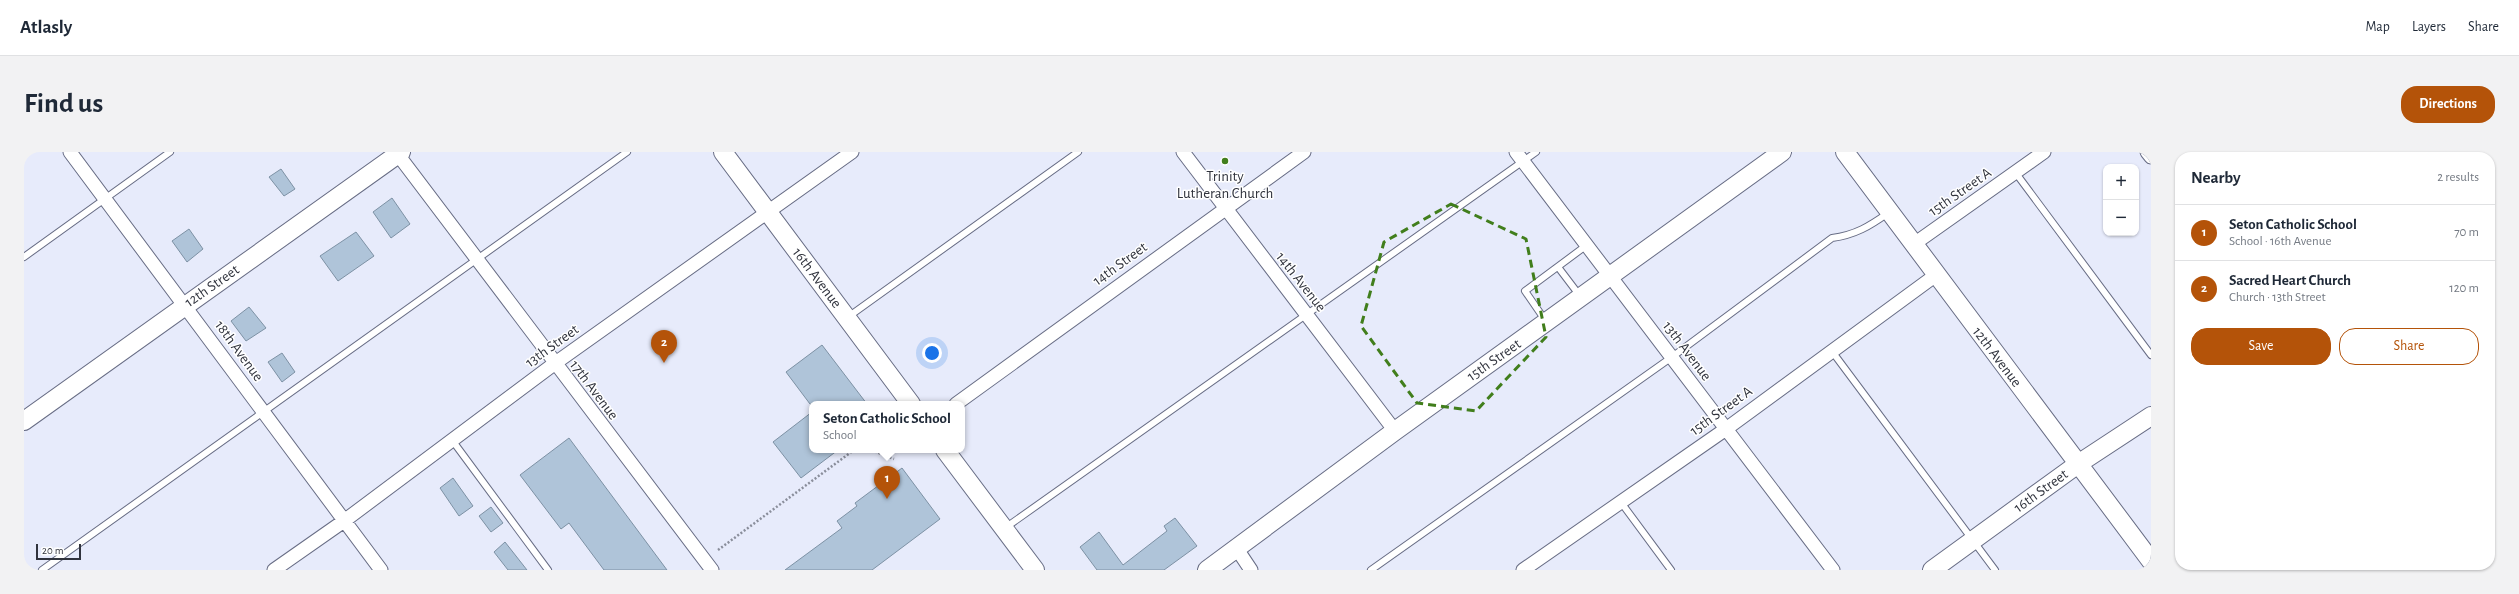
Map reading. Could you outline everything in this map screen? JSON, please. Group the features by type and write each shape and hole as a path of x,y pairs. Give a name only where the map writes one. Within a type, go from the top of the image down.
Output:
{"street":[{"name":"18th Avenue","path":"70,152 381,570"},
{"name":"16th Avenue","path":"723,152 909,401"},
{"name":"13th Street","path":"274,570 344,521 554,364 852,152"},
{"name":"14th Avenue","path":"1183,152 1224,208 1395,430"},
{"name":"14th Street","path":"960,401 1224,208 1304,152"},
{"name":"15th Street","path":"1207,570 1237,550 1395,430 1581,298 1782,152"},
{"name":"12th Avenue","path":"1845,152 2151,561"},
{"name":"15th Street A","path":"1914,244 2044,152"},
{"path":"2147,152 2151,157"},
{"name":"17th Avenue","path":"398,153 554,364 712,570"},
{"name":"12th Street","path":"24,421 398,153"},
{"name":"13th Avenue","path":"1519,157 1611,276 1833,570"},
{"name":"15th Street A","path":"1523,570 1620,501 1726,429 1831,350 1936,275"},
{"name":"16th Street","path":"1932,570 2078,464 2151,416"},
{"path":"947,453 1035,570"},
{"path":"1237,550 1251,570"}],"lane":[{"path":"24,257 170,152"},
{"path":"42,570 475,259 627,152"},
{"path":"847,318 1078,152"},
{"path":"1004,529 1306,314 1519,157 1536,152"},
{"path":"2015,172 2151,355"},
{"path":"1371,570 1672,357 1832,238 1848,236 1864,230 1890,212"},
{"path":"1547,322 1525,291 1587,246"},
{"path":"1558,267 1581,298"},
{"path":"1831,350 1995,570"},
{"path":"452,440 548,570"},
{"path":"1620,501 1671,570"}],"path":[{"path":"718,550 850,453"},
{"path":"879,453 894,459"}],"highlighted area":[{"path":"1451,204 1526,239 1546,337 1476,411 1417,403 1361,326 1384,242"}],"building":[{"path":"281,169 295,189 284,196 269,177"},
{"path":"392,198 410,224 391,238 373,212"},
{"path":"189,229 203,249 187,262 172,241"},
{"path":"356,232 374,256 338,281 320,256"},
{"path":"249,307 266,328 246,341 231,321"},
{"path":"822,345 865,401 809,401 809,403 786,372"},
{"path":"282,353 295,372 282,382 268,362"},
{"path":"809,414 809,453 834,453 801,478 773,442"},
{"path":"569,438 667,570 604,570 569,523 561,529 520,475"},
{"path":"902,468 940,519 872,570 785,570 842,528 837,521 857,506 855,503"},
{"path":"453,478 473,506 459,516 440,488"},
{"path":"491,507 503,523 491,532 479,516"},
{"path":"1175,518 1197,546 1164,570 1097,570 1080,547 1099,532 1123,565 1167,531 1164,526"},
{"path":"505,542 527,570 508,570 494,552"}],"place":[{"name":"Trinity Lutheran Church","path":"1225,161"},
{"name":"Sacred Heart Church","path":"664,363"},
{"name":"Seton Catholic School","path":"887,499"}]}
